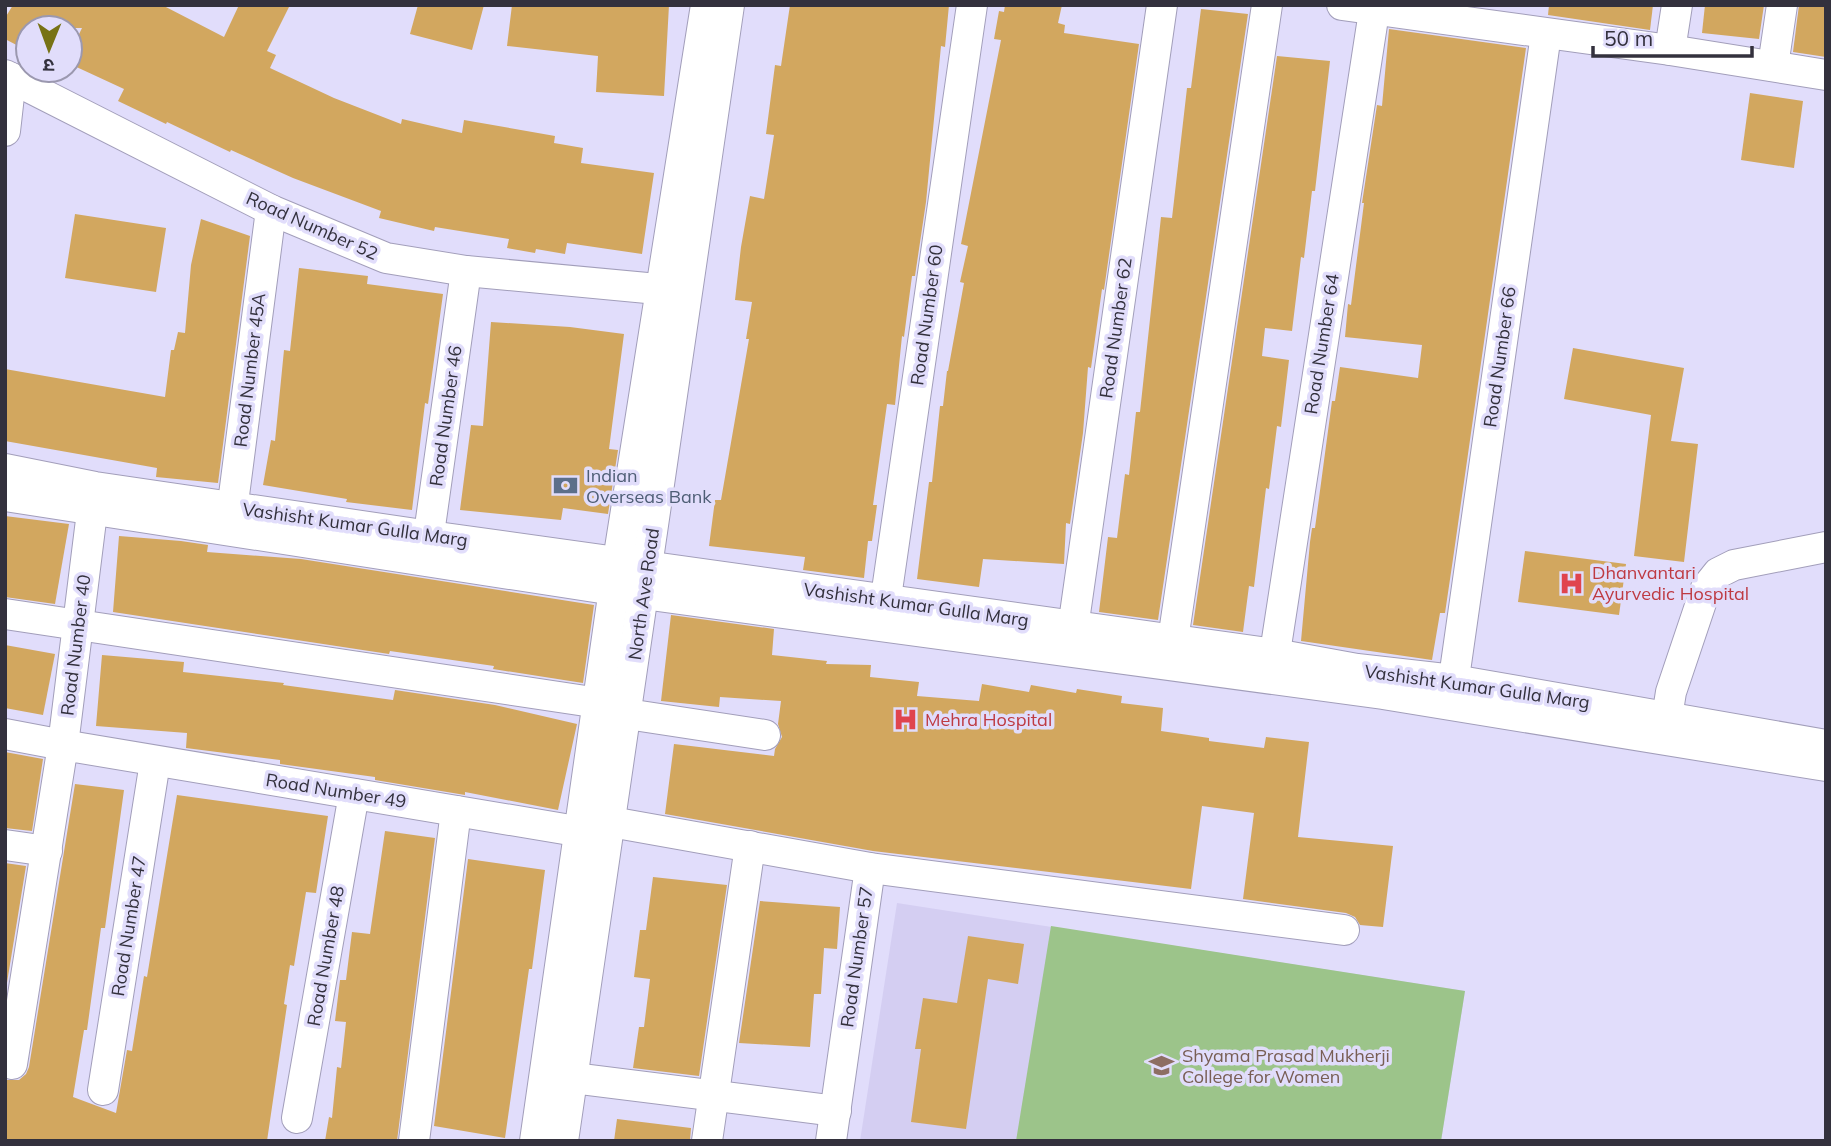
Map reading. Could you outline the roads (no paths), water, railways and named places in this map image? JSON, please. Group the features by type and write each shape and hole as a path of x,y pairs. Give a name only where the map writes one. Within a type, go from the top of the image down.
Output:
{"street":[{"path":"535,1141 600,830 599,702 616,575 674,291 706,5"},
{"name":"North Ave Road","path":"563,1141 573,1078 600,830 626,714 646,580 674,291 729,5"},
{"name":"Road Number 60","path":"884,613 972,5"},
{"name":"Road Number 62","path":"1072,638 1162,5"},
{"path":"1173,640 1268,5"},
{"path":"1342,5 1482,14 1546,34 1670,50 1826,75"},
{"path":"1670,50 1677,5"},
{"path":"1773,66 1782,5"},
{"name":"Road Number 64","path":"1273,666 1374,8"},
{"name":"Road Number 66","path":"1452,692 1546,34"},
{"path":"5,131 8,77"},
{"name":"Road Number 52","path":"8,77 271,210 386,258 466,271 674,291"},
{"name":"Road Number 45A","path":"231,519 271,210"},
{"name":"Road Number 46","path":"427,548 466,271"},
{"name":"Vashisht Kumar Gulla Marg","path":"5,469 94,498"},
{"name":"Vashisht Kumar Gulla Marg","path":"5,496 94,498 646,580 1273,666 1357,670 1452,692 1826,766"},
{"name":"Road Number 40","path":"12,1064 63,745 94,498"},
{"path":"1667,717 1671,692 1706,588 1718,573 1734,565 1826,547"},
{"path":"5,614 599,702"},
{"name":"Vashisht Kumar Gulla Marg","path":"1072,638 1173,640 1273,666"},
{"name":"Vashisht Kumar Gulla Marg","path":"1452,692 1667,717 1826,745"},
{"path":"626,714 765,736"},
{"path":"5,734 63,745"},
{"name":"Road Number 49","path":"63,745 456,811 600,830"},
{"name":"Road Number 47","path":"103,1090 155,762"},
{"name":"Road Number 48","path":"297,1118 354,794"},
{"path":"414,1141 456,811"},
{"name":"Road Number 57","path":"600,830 750,846 870,868 831,1141"},
{"path":"5,845 47,851"},
{"path":"707,1141 750,846"},
{"path":"870,868 1344,930"},
{"path":"573,1078 836,1111"}],"place":[{"name":"Indian Overseas Bank","path":"566,486"},
{"name":"Dhanvantari Ayurvedic Hospital","path":"1572,583"},
{"name":"Mehra Hospital","path":"905,720"},
{"name":"Shyama Prasad Mukherji College for Women","path":"1162,1066"}]}
